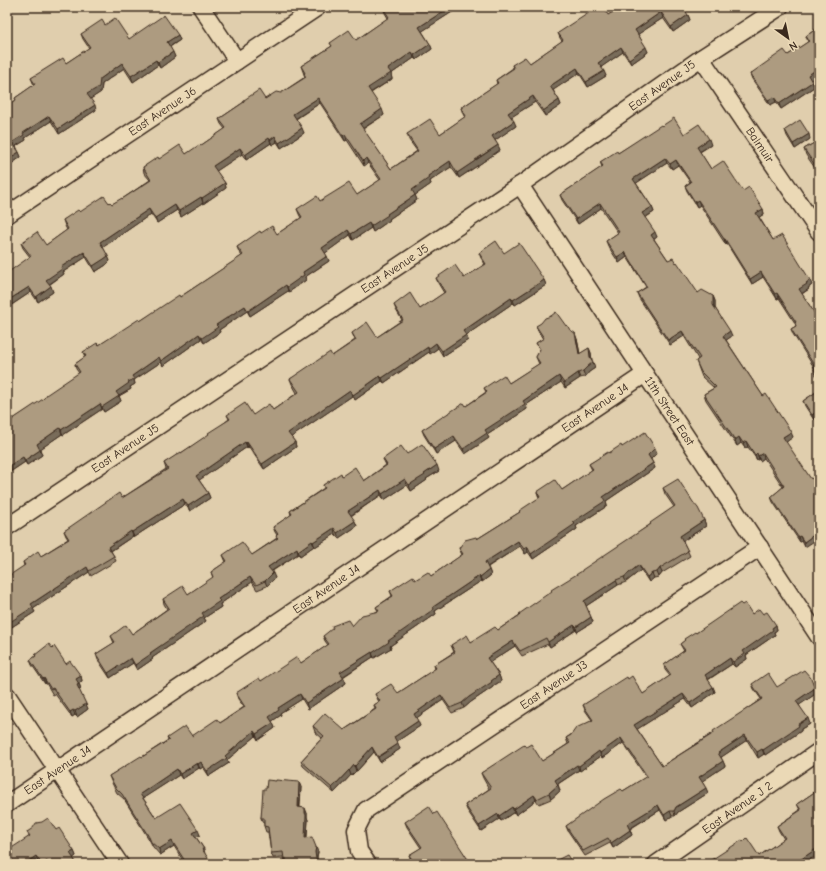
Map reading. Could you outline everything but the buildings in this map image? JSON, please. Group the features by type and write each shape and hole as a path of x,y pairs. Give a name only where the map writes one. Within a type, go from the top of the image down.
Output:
{"street":[{"path":"201,7 237,62"},
{"name":"East Avenue J6","path":"7,215 318,7"},
{"name":"East Avenue J5","path":"7,527 520,185 701,58 780,7"},
{"name":"Balmuir","path":"701,58 819,232"},
{"name":"11th Street East","path":"520,185 819,637"},
{"name":"East Avenue J4","path":"7,804 645,374"},
{"name":"East Avenue J3","path":"368,864 359,851 356,830 366,810 760,547"},
{"path":"7,695 120,864"},
{"name":"East Avenue J 2","path":"656,864 819,752"}]}
